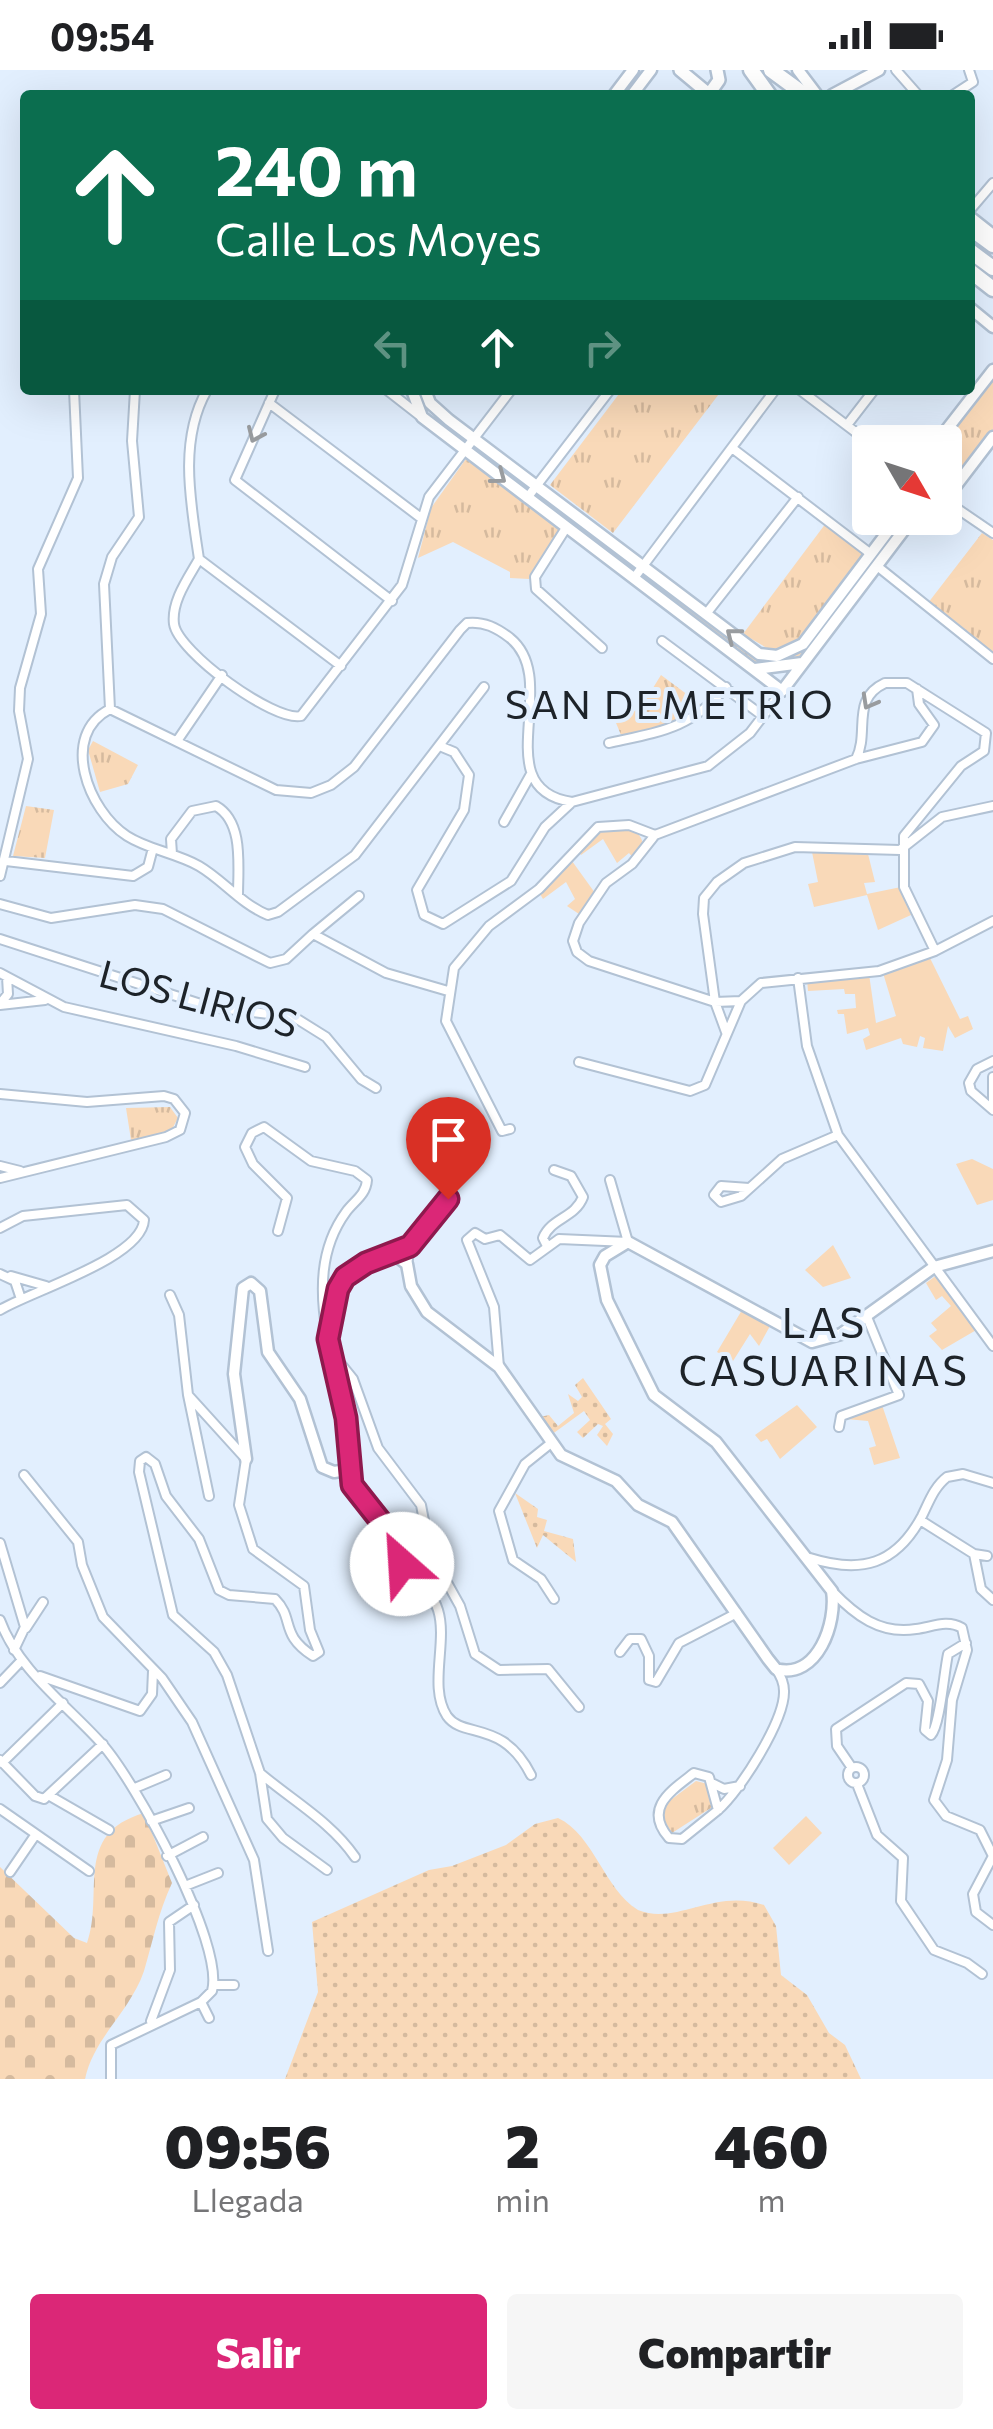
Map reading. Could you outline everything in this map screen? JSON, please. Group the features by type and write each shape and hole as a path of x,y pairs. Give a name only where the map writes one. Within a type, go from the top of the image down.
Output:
{"highway":[{"path":"771,70 798,90"}],"main road":[{"path":"680,70 704,90"}],"street":[{"path":"618,90 633,70"},
{"path":"636,90 651,70"},
{"path":"798,70 813,90"},
{"path":"841,90 879,70"},
{"path":"896,70 914,90"},
{"path":"961,90 973,82 969,70"},
{"path":"975,207 993,183"},
{"path":"975,393 993,370"},
{"path":"0,876 28,758 19,699 40,614 38,569 78,478 74,395"},
{"path":"110,709 104,584 112,557 139,516 132,440 135,395"},
{"path":"205,395 194,423 190,462 189,493 199,559 179,597 173,622 183,644 269,710 290,718 310,708 392,600 407,574 428,497 462,448 507,395"},
{"path":"273,395 234,480 392,600"},
{"path":"395,395 782,692"},
{"path":"414,395 422,417"},
{"path":"428,395 436,410 760,654 788,653 803,644 885,535"},
{"path":"527,498 606,395"},
{"path":"634,578 772,395"},
{"path":"807,395 852,429"},
{"path":"847,425 870,395"},
{"path":"950,425 974,395"},
{"path":"269,403 420,518"},
{"path":"962,477 993,436"},
{"path":"732,448 871,554"},
{"path":"706,614 798,498"},
{"path":"962,512 993,534"},
{"path":"566,528 536,577 536,589 602,648"},
{"path":"442,748 454,752 466,767 469,792 455,828 417,890 418,906 431,921 442,924 456,919 511,882 526,864 545,827 572,802 708,766 732,750 782,692 900,535"},
{"path":"199,559 341,666"},
{"path":"877,566 993,659"},
{"path":"110,709 276,790 291,794 327,787 354,767 460,630 476,622 503,632 528,657 532,672 526,754 531,774 546,793 572,802"},
{"path":"662,640 763,716"},
{"path":"754,669 804,663"},
{"path":"177,741 222,675"},
{"path":"856,759 863,739 862,711 878,686 892,682 918,689 990,737 984,750 961,766 909,828 904,887 935,951"},
{"path":"110,709 97,716 83,735 84,768 97,804 110,823 153,848 201,867 268,915 278,912 355,854 442,748 484,687"},
{"path":"609,743 686,723 708,709 726,687"},
{"path":"742,1000 716,1002 589,961 577,952 573,941 595,896 632,864 656,834 856,759 922,742 933,730 932,718 917,700 918,689"},
{"path":"863,739 884,752"},
{"path":"504,822 531,774"},
{"path":"172,854 171,838 192,811 216,806 227,812 234,820 238,896"},
{"path":"726,1034 716,1002 702,914 704,898 717,882 744,863 794,847 906,847 942,817 993,806"},
{"path":"500,1124 446,1021 454,968 468,948 539,889 584,837 611,823 656,834"},
{"path":"6,861 134,876 148,867 153,848"},
{"path":"0,904 51,918 135,905 162,909 270,963 286,959 359,896"},
{"path":"579,1062 690,1091 705,1084 714,1071 742,1000 762,983 878,971 935,951 993,921"},
{"path":"314,934 386,973 448,990"},
{"name":"LOS LIRIOS","path":"0,939 210,1006 294,1017 326,1037 361,1079 376,1088"},
{"path":"4,975 46,1000 305,1067"},
{"path":"0,1004 8,994 4,975"},
{"path":"798,978 806,1046 838,1135 993,1346"},
{"path":"0,1004 46,1000"},
{"path":"991,1104 972,1091 970,1078 993,1061"},
{"path":"991,1104 993,1077"},
{"path":"0,1094 86,1102 164,1096 174,1099 185,1113 180,1130 166,1137 0,1178"},
{"path":"278,1231 287,1198 253,1164 245,1148 252,1132 264,1127 311,1161 355,1171 367,1180 365,1192 345,1213 326,1253 324,1305 346,1418 347,1470 356,1494 382,1523 402,1564 434,1599 442,1627 440,1693 446,1715 456,1724 491,1733 506,1742 530,1774"},
{"path":"749,1188 782,1159 838,1135"},
{"path":"0,1166 24,1172"},
{"path":"547,1246 543,1238 547,1229 578,1209 583,1196 571,1176 554,1170"},
{"path":"610,1180 628,1242"},
{"path":"328,1339 338,1289 345,1277 366,1263 394,1256 410,1246 448,1199"},
{"path":"0,1228 23,1216 127,1205 141,1213 144,1228 131,1242 87,1271 46,1286 0,1310"},
{"path":"499,1367 494,1307 466,1243 474,1233 486,1239 500,1235 530,1260 539,1258 547,1246 560,1239 628,1242 812,1342 841,1334 934,1267 993,1251"},
{"path":"628,1242 605,1256 599,1277 654,1395 716,1442 829,1586 869,1623 904,1630 950,1623 962,1628 966,1643 952,1700 947,1760 934,1800 946,1816 980,1830 993,1856 972,1894 976,1912 993,1924"},
{"path":"410,1246 407,1264 412,1286 427,1312 499,1367 550,1444 571,1462 616,1481 638,1505 672,1522 783,1681 783,1705 740,1786 718,1810 682,1840 669,1838 662,1830 657,1810 664,1797 694,1773 709,1777 714,1784 718,1810"},
{"path":"394,1256 407,1264"},
{"path":"0,1274 46,1286"},
{"path":"11,1276 21,1299"},
{"path":"326,1870 272,1828 263,1810 260,1773 221,1661 173,1615 139,1467 143,1458 152,1460 166,1496 203,1546 215,1586 229,1595 275,1598 282,1605 291,1639 314,1657 319,1650 310,1630 304,1586 288,1571 259,1557 250,1542 239,1498 246,1459 234,1366 240,1294 251,1283 261,1295 268,1352 300,1399 322,1466 334,1472 347,1470"},
{"path":"170,1295 180,1316 188,1396 209,1496"},
{"path":"839,1426 841,1416 899,1395 868,1317"},
{"path":"332,1353 353,1379 378,1448 421,1505 430,1552 460,1606 472,1649 486,1664 499,1670 548,1669 579,1708"},
{"path":"188,1396 246,1459"},
{"path":"550,1444 525,1464 499,1511 513,1560 540,1579 554,1600"},
{"path":"810,1558 835,1566 861,1567 887,1559 908,1539 947,1477 963,1474 993,1482"},
{"path":"24,1475 78,1542 86,1577 103,1616 153,1668 192,1722 247,1842 256,1871 268,1951"},
{"path":"920,1520 974,1554 987,1556"},
{"path":"0,1543 24,1618 23,1633"},
{"path":"974,1554 981,1589 993,1600"},
{"path":"776,1669 801,1666 820,1648 833,1621 829,1586 835,1566"},
{"path":"14,1650 43,1602"},
{"path":"620,1652 630,1639 641,1639 649,1656 652,1684 680,1643 736,1613"},
{"path":"0,1620 22,1660 102,1744 135,1788 194,1905 214,1985"},
{"path":"966,1643 948,1654 936,1732 928,1734 925,1730 926,1695 913,1682 839,1724 835,1740 852,1768 864,1772 864,1780 857,1784 877,1834 903,1858 904,1906 937,1954 967,1963 982,1974"},
{"path":"0,1683 22,1660"},
{"path":"36,1674 140,1711 152,1694 153,1668"},
{"path":"63,1703 1,1763 36,1796 50,1796 109,1830"},
{"path":"50,1796 102,1744"},
{"path":"260,1773 285,1797 333,1828 355,1857"},
{"path":"135,1788 166,1775"},
{"path":"714,1784 724,1789 740,1786"},
{"path":"151,1822 189,1808"},
{"path":"0,1809 89,1871"},
{"path":"10,1872 36,1834"},
{"path":"166,1856 203,1837"},
{"path":"185,1886 218,1873"},
{"path":"150,2023 170,1970 168,1922 194,1905"},
{"path":"214,1985 234,1985"},
{"path":"111,2079 112,2044 201,2002 214,1985"},
{"path":"201,2002 209,2018"}],"green space":[{"path":"993,379 993,431 962,471 962,425 957,425"},
{"path":"618,395 718,395 613,533 550,485"},
{"path":"468,456 563,528 529,579 510,578 510,572 453,542 418,558 431,508"},
{"path":"826,523 865,554 797,641 772,651 743,634"},
{"path":"982,533 993,540 993,657 928,603"},
{"path":"868,564 873,567 807,654 756,665 639,577 643,572 749,651 784,658 807,644"},
{"path":"661,675 704,707 673,723 621,735 614,718 640,709"},
{"path":"93,741 138,765 128,784 100,792 88,750"},
{"path":"26,806 54,810 45,858 13,856"},
{"path":"613,826 629,829 641,838 643,849 634,859 629,853 617,863 603,839 581,855 579,852 597,832"},
{"path":"812,852 868,854 875,882 864,883 867,894 901,887 911,915 878,930 867,895 814,907 808,884 818,882"},
{"path":"572,861 595,893 579,914 567,906 575,899 566,882 543,899 540,894"},
{"path":"929,956 960,1019 968,1016 973,1029 955,1038 948,1026 943,1051 923,1048 925,1038 920,1036 917,1047 903,1044 901,1038 866,1050 863,1039 870,1035 868,1028 847,1034 844,1014 837,1010 856,1008 855,994 845,994 844,989 808,991 807,979 869,974 876,1023 896,1016 883,973"},
{"path":"170,1107 178,1118 171,1131 131,1140 126,1108"},
{"path":"972,1159 993,1169 993,1200 977,1205 956,1164"},
{"path":"833,1245 851,1278 823,1287 805,1270"},
{"path":"937,1275 978,1329 942,1350 929,1336 937,1330 931,1323 951,1306 942,1296 936,1300 926,1283"},
{"path":"742,1310 770,1326 759,1346 750,1334 733,1361 717,1352"},
{"path":"583,1378 611,1419 605,1424 613,1434 607,1446 597,1435 603,1426 598,1424 583,1438 577,1432 590,1420 584,1411 551,1435 540,1417 549,1415 558,1426 574,1413 568,1394 578,1401 582,1397 575,1385"},
{"path":"797,1405 817,1427 780,1459 767,1439 761,1442 755,1435"},
{"path":"882,1405 900,1458 874,1465 869,1448 876,1446 868,1421 846,1419"},
{"path":"515,1493 538,1509 537,1517 547,1520 544,1531 573,1539 576,1562 543,1535 537,1548"},
{"path":"696,1781 708,1784 714,1806 672,1833 660,1814 664,1805"},
{"path":"144,1813 172,1883 138,1986 96,2050 85,2079 0,2079 0,1867 74,1938 87,1943 99,1850 107,1835"},
{"path":"806,1816 822,1833 789,1865 773,1848"},
{"path":"558,1818 581,1837 616,1889 638,1910 667,1914 729,1901 764,1905 776,1926 781,1975 807,1995 829,2033 845,2045 861,2079 285,2079 318,1992 312,1922 429,1870 452,1866 506,1845 535,1824"}],"district":[{"name":"SAN DEMETRIO","path":"670,702"},
{"name":"LAS CASUARINAS","path":"824,1345"}],"route":[{"path":"402,1564 382,1523 356,1494 347,1470 343,1397 328,1339 338,1289 345,1277 366,1263 394,1256 410,1246 448,1199"}]}
